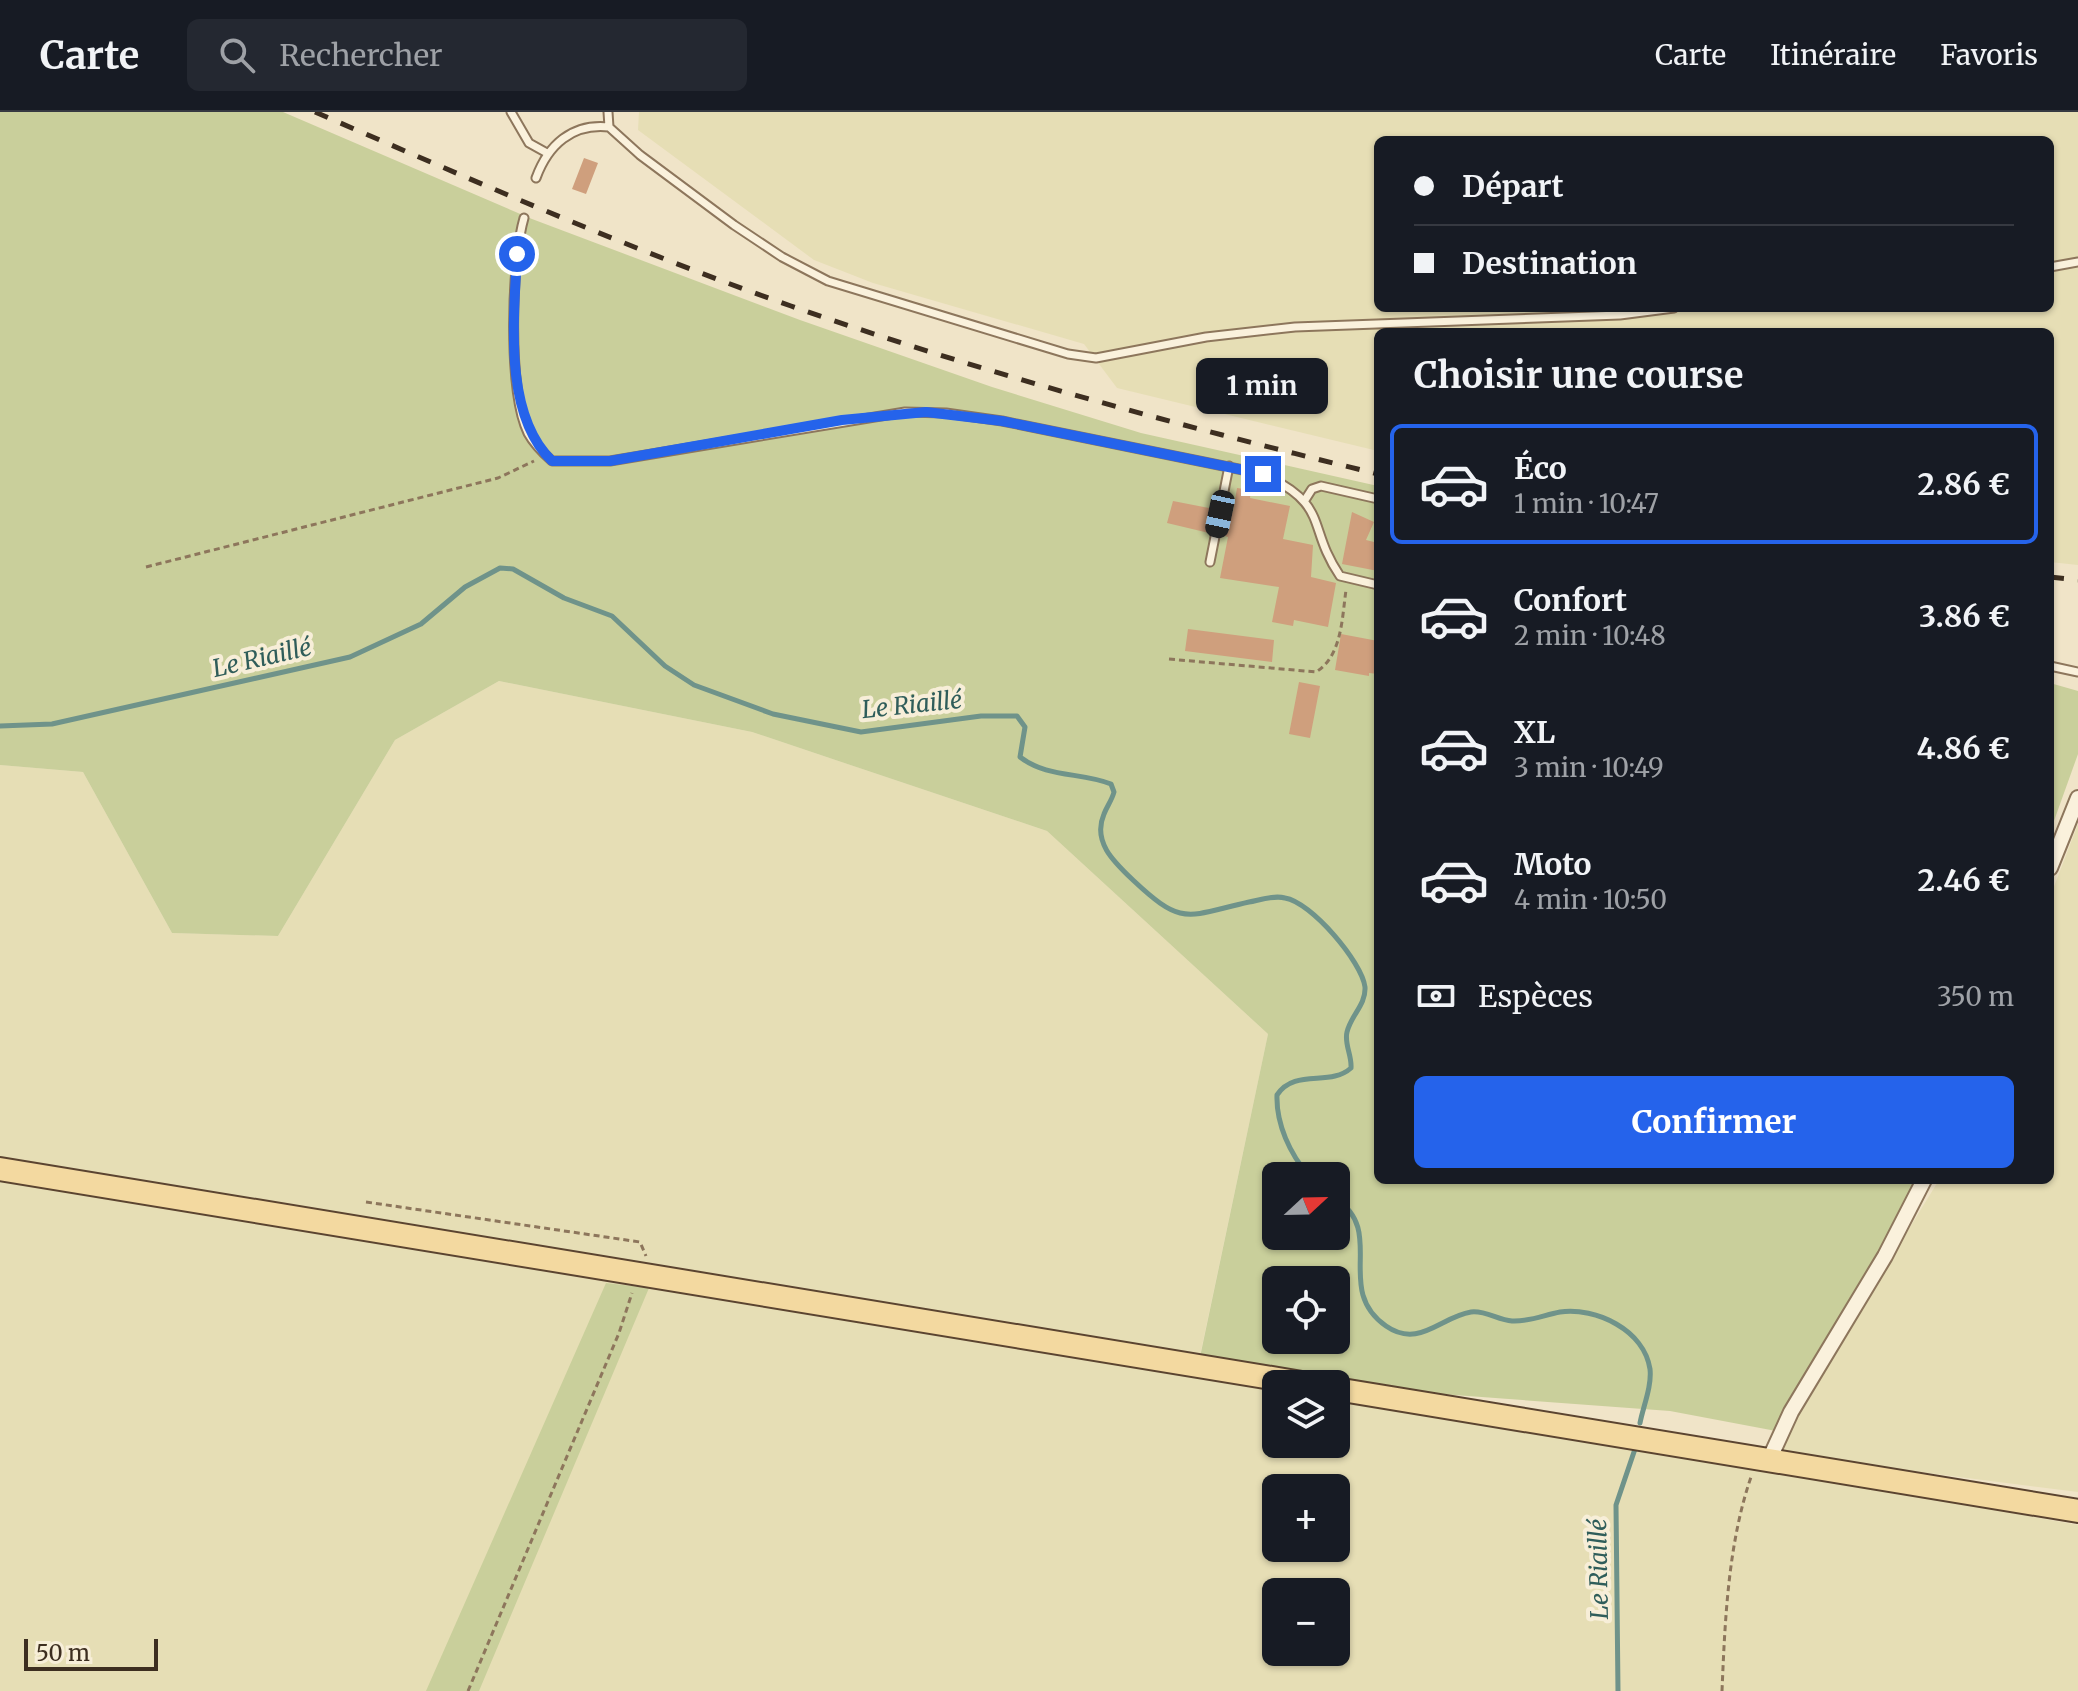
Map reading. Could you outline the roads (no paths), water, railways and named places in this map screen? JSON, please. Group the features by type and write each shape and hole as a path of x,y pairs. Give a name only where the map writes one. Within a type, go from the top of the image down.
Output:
{"main road":[{"path":"0,1169 638,1277 1262,1377"},
{"path":"1350,1391 2078,1511"}],"street":[{"path":"2054,858 2078,798"},
{"path":"1764,1459 1885,1256 1922,1184"}],"lane":[{"path":"511,112 529,143 547,153"},
{"path":"608,112 609,127 640,155 782,257 828,281 1068,354 1096,358 1260,329 1559,318 1628,312"},
{"path":"536,178 553,145 576,131 609,127"},
{"path":"524,218 517,254 514,309 518,379 527,430 552,461 567,464 610,461 878,414 946,413 1263,474 1289,487 1305,500 1340,576 1374,584"},
{"path":"2054,266 2078,262"},
{"path":"1210,562 1229,466"},
{"path":"1305,500 1312,489 1321,486 1374,498"},
{"path":"2054,667 2078,672"}],"waterway":[{"name":"Le Riaillé","path":"0,726 52,724 350,657 421,624 465,587 500,568 513,569 564,598 612,616 665,666 694,685 773,714 861,732 981,716 1017,716 1025,727 1020,757 1053,772 1111,784 1114,792 1101,824 1103,842 1119,866 1150,896 1176,912 1187,914 1267,898 1285,898 1296,902 1321,921 1355,963 1362,976 1365,993 1347,1032 1351,1068 1343,1074 1293,1082 1277,1095 1279,1117 1299,1162"},
{"name":"Le Riaillé","path":"1350,1211 1358,1228 1363,1295 1371,1311 1386,1326 1398,1332 1419,1333 1471,1312 1512,1321 1574,1311 1603,1318 1628,1333 1646,1355 1650,1382 1640,1423"},
{"name":"Le Riaillé","path":"1618,1691 1616,1505 1635,1449"}],"railway":[{"path":"315,112 611,237 791,306 936,354 1082,397 1374,473"},
{"path":"2054,577 2078,580"}]}
